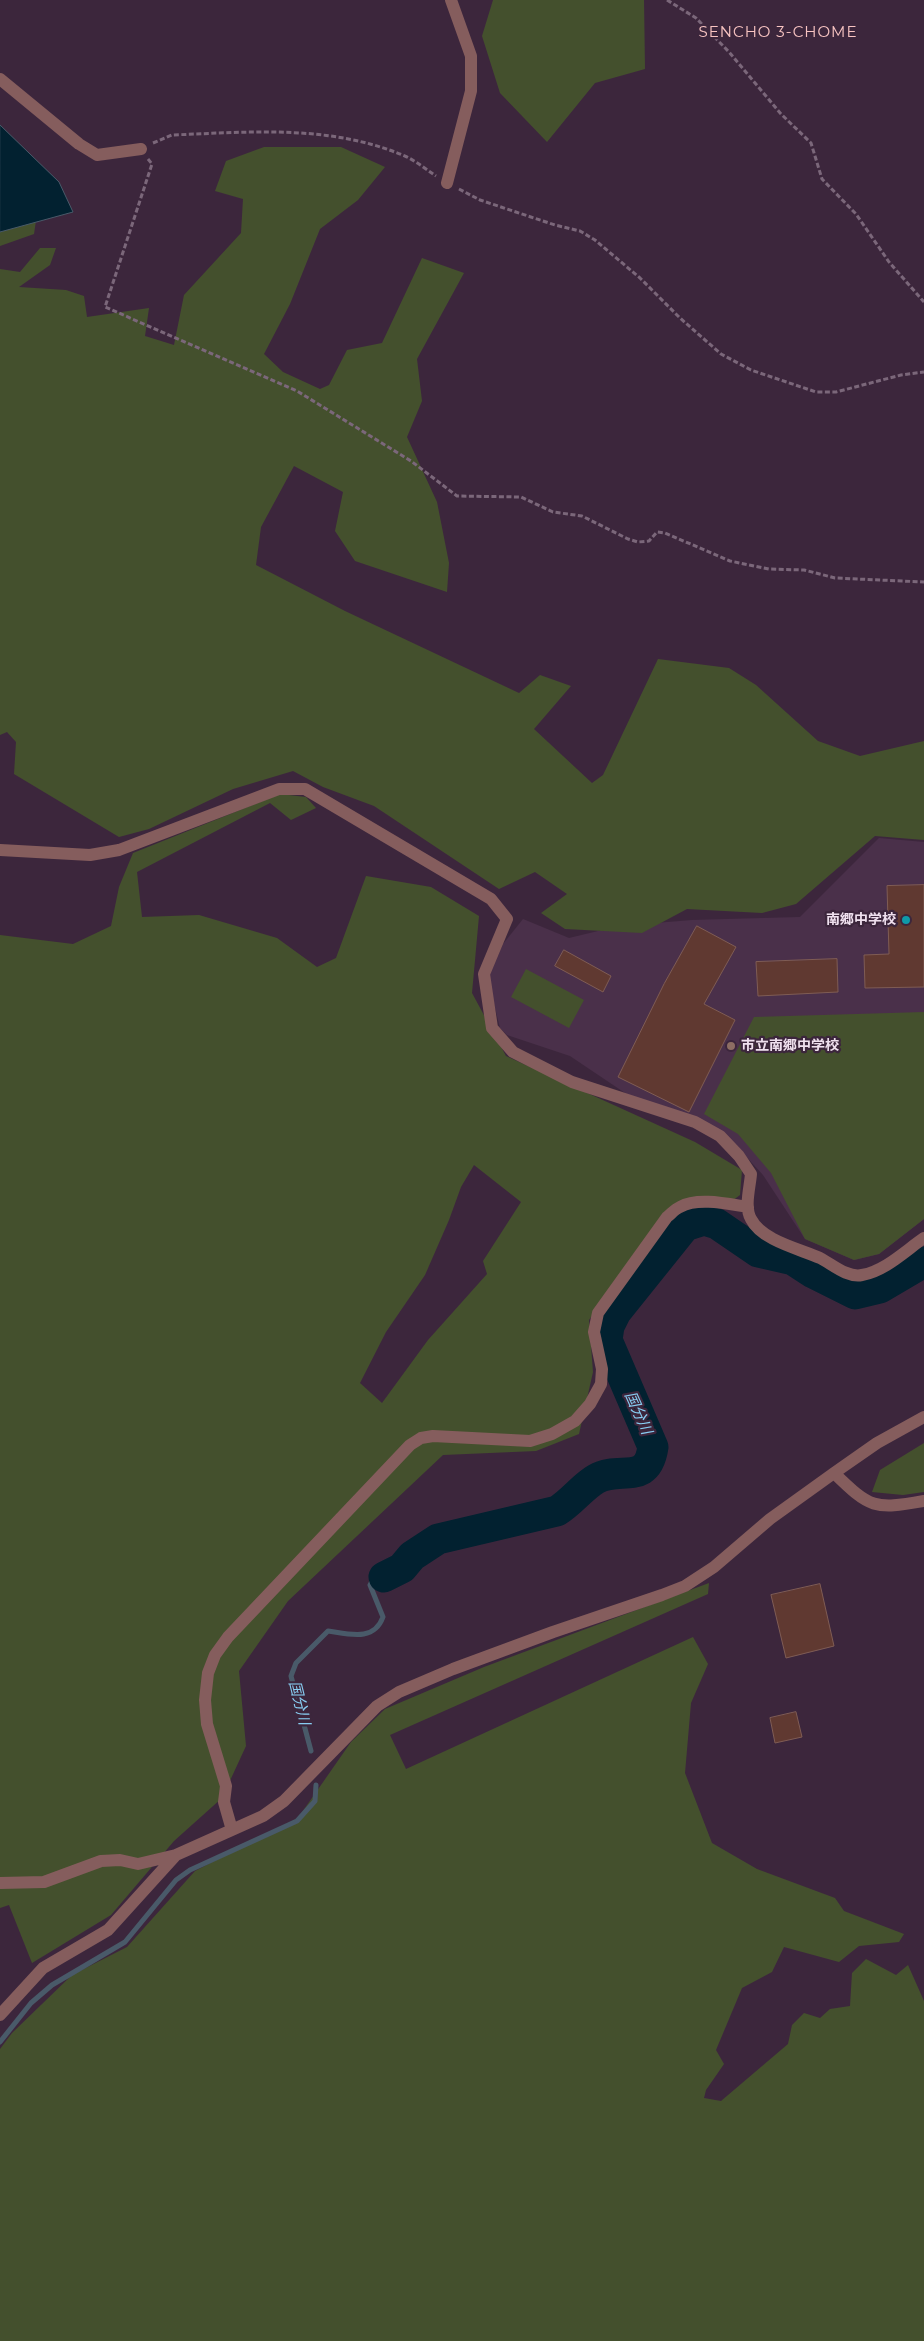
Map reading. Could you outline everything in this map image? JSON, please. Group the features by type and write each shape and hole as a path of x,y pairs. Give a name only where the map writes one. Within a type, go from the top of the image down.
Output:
{"street":[{"path":"446,183 471,91 471,56 451,0"},
{"path":"0,79 79,144 97,155 141,149"},
{"path":"0,850 90,855 119,850 280,789 305,789 491,899 507,919 484,974 492,1028 513,1052 572,1082 695,1122 720,1136 739,1156 751,1174 748,1207 751,1220 770,1237 801,1252 818,1257 850,1275 861,1275 884,1266 924,1238"},
{"path":"232,1830 224,1802 226,1786 207,1724 205,1700 208,1673 215,1655 228,1637 397,1459 416,1442 433,1436 530,1442 552,1434 575,1421 590,1404 601,1384 602,1368 594,1332 598,1313 667,1217 680,1206 698,1203 722,1203 748,1207"},
{"path":"0,1882 44,1882 101,1862 120,1860 138,1864 176,1855 263,1816 284,1801 377,1706 399,1692 552,1632 685,1586 714,1567 770,1519 834,1473 877,1443 924,1417"},
{"path":"834,1473 864,1501 890,1508 924,1502"},
{"path":"0,2015 43,1968 108,1930 176,1855"}],"path":[{"path":"667,0 696,18 730,52 781,114 811,143 822,179 856,214 890,262 924,302"},
{"path":"924,372 901,375 836,392 816,392 751,370 721,354 680,318 640,278 595,240 580,231 555,225 480,200 446,183 408,157 347,138 302,132 172,136 141,149 152,164 105,307 297,391 411,461 457,496 521,497 554,512 582,516 638,542 649,542 657,532 665,533 730,561 769,569 804,570 835,578 924,582"}],"shaded area":[{"name":"市立南郷中学校","path":"879,838 924,842 924,1219 879,1254 854,1260 805,1239 763,1175 730,1139 628,1095 570,1056 507,1035 500,1028 488,979 503,944 523,919 569,938 619,926 692,920 800,917"}],"green space":[{"path":"493,0 644,0 645,69 595,83 547,142 500,93 482,36"},
{"path":"264,147 341,147 385,167 358,200 320,229 290,304 264,354 283,372 320,389 329,385 347,350 382,343 422,258 464,273 417,359 422,401 407,437 437,502 449,563 447,592 355,561 335,531 343,492 294,466 261,527 256,565 345,611 519,693 540,675 571,686 534,729 592,783 603,775 658,659 729,668 756,685 818,741 860,756 924,741 924,840 875,836 796,904 762,913 687,909 642,933 565,929 541,913 567,894 535,872 499,889 374,806 323,787 293,771 233,789 149,829 119,837 14,774 16,742 7,732 0,735 0,269 20,272 40,248 56,248 50,265 19,287 66,290 84,296 87,317 149,308 145,336 174,345 184,295 241,233 243,199 215,191 226,161"},
{"path":"38,207 34,234 0,246 0,219"},
{"path":"280,794 306,797 316,808 291,820 270,803 137,872 142,917 199,915 277,938 317,967 336,958 366,876 431,887 479,916 472,993 506,1056 695,1142 742,1170 740,1195 732,1201 701,1200 662,1218 589,1320 593,1372 579,1434 536,1451 443,1455 288,1601 239,1671 246,1746 222,1798 174,1841 111,1915 32,1963 9,1905 0,1908 0,935 73,944 111,926 119,887 133,853","holes":["474,1165 521,1202 483,1261 487,1274 428,1340 382,1403 360,1383 386,1332 425,1275 461,1187"]},
{"path":"526,969 584,1000 569,1028 511,997"},
{"path":"924,1012 924,1219 879,1254 854,1260 805,1239 771,1173 738,1134 704,1114 754,1017"},
{"path":"924,1443 924,1492 903,1495 872,1492 880,1470"},
{"path":"709,1583 708,1594 390,1735 406,1769 693,1637 708,1664 691,1703 685,1773 712,1843 757,1869 835,1898 844,1911 904,1934 899,1942 859,1946 839,1962 784,1947 772,1972 742,1988 716,2050 724,2064 706,2090 704,2098 721,2101 788,2044 792,2025 804,2013 820,2018 830,2009 850,2006 852,1973 866,1959 896,1975 908,1965 924,2001 924,2341 0,2341 0,2049 12,2033 72,1975 127,1947 195,1871 298,1818 351,1742 385,1709 484,1667"}],"water":[{"path":"0,125 59,182 73,212 0,232"}],"building":[{"name":"南郷中学校","path":"924,885 924,987 865,988 864,955 889,954 887,886"},
{"path":"697,926 736,947 704,1004 735,1020 689,1112 618,1077 664,984"},
{"path":"564,950 611,976 603,992 555,966"},
{"path":"837,959 838,992 758,996 756,962"},
{"path":"820,1584 834,1646 786,1658 771,1595"},
{"path":"796,1712 802,1737 775,1743 770,1718"}],"waterway":[{"name":"国分川","path":"384,1577 402,1568 412,1556 438,1539 557,1511 596,1479 605,1475 631,1473 645,1467 650,1459 653,1447 607,1340 609,1326 616,1312 685,1226 704,1220 717,1224 758,1252 793,1260 813,1273 855,1294 880,1288 924,1262"},
{"name":"国分川","path":"311,1751 291,1676 296,1663 328,1631 360,1635 374,1630 383,1617 370,1585 374,1578 384,1577"},
{"name":"国分川","path":"0,2042 31,2003 52,1985 125,1942 176,1880 190,1870 297,1821 315,1801 316,1785"}],"place":[{"name":"南郷中学校","path":"906,920"},
{"name":"市立南郷中学校","path":"731,1046"}],"district":[{"name":"SENCHO 3-CHOME","path":"778,33"}]}
